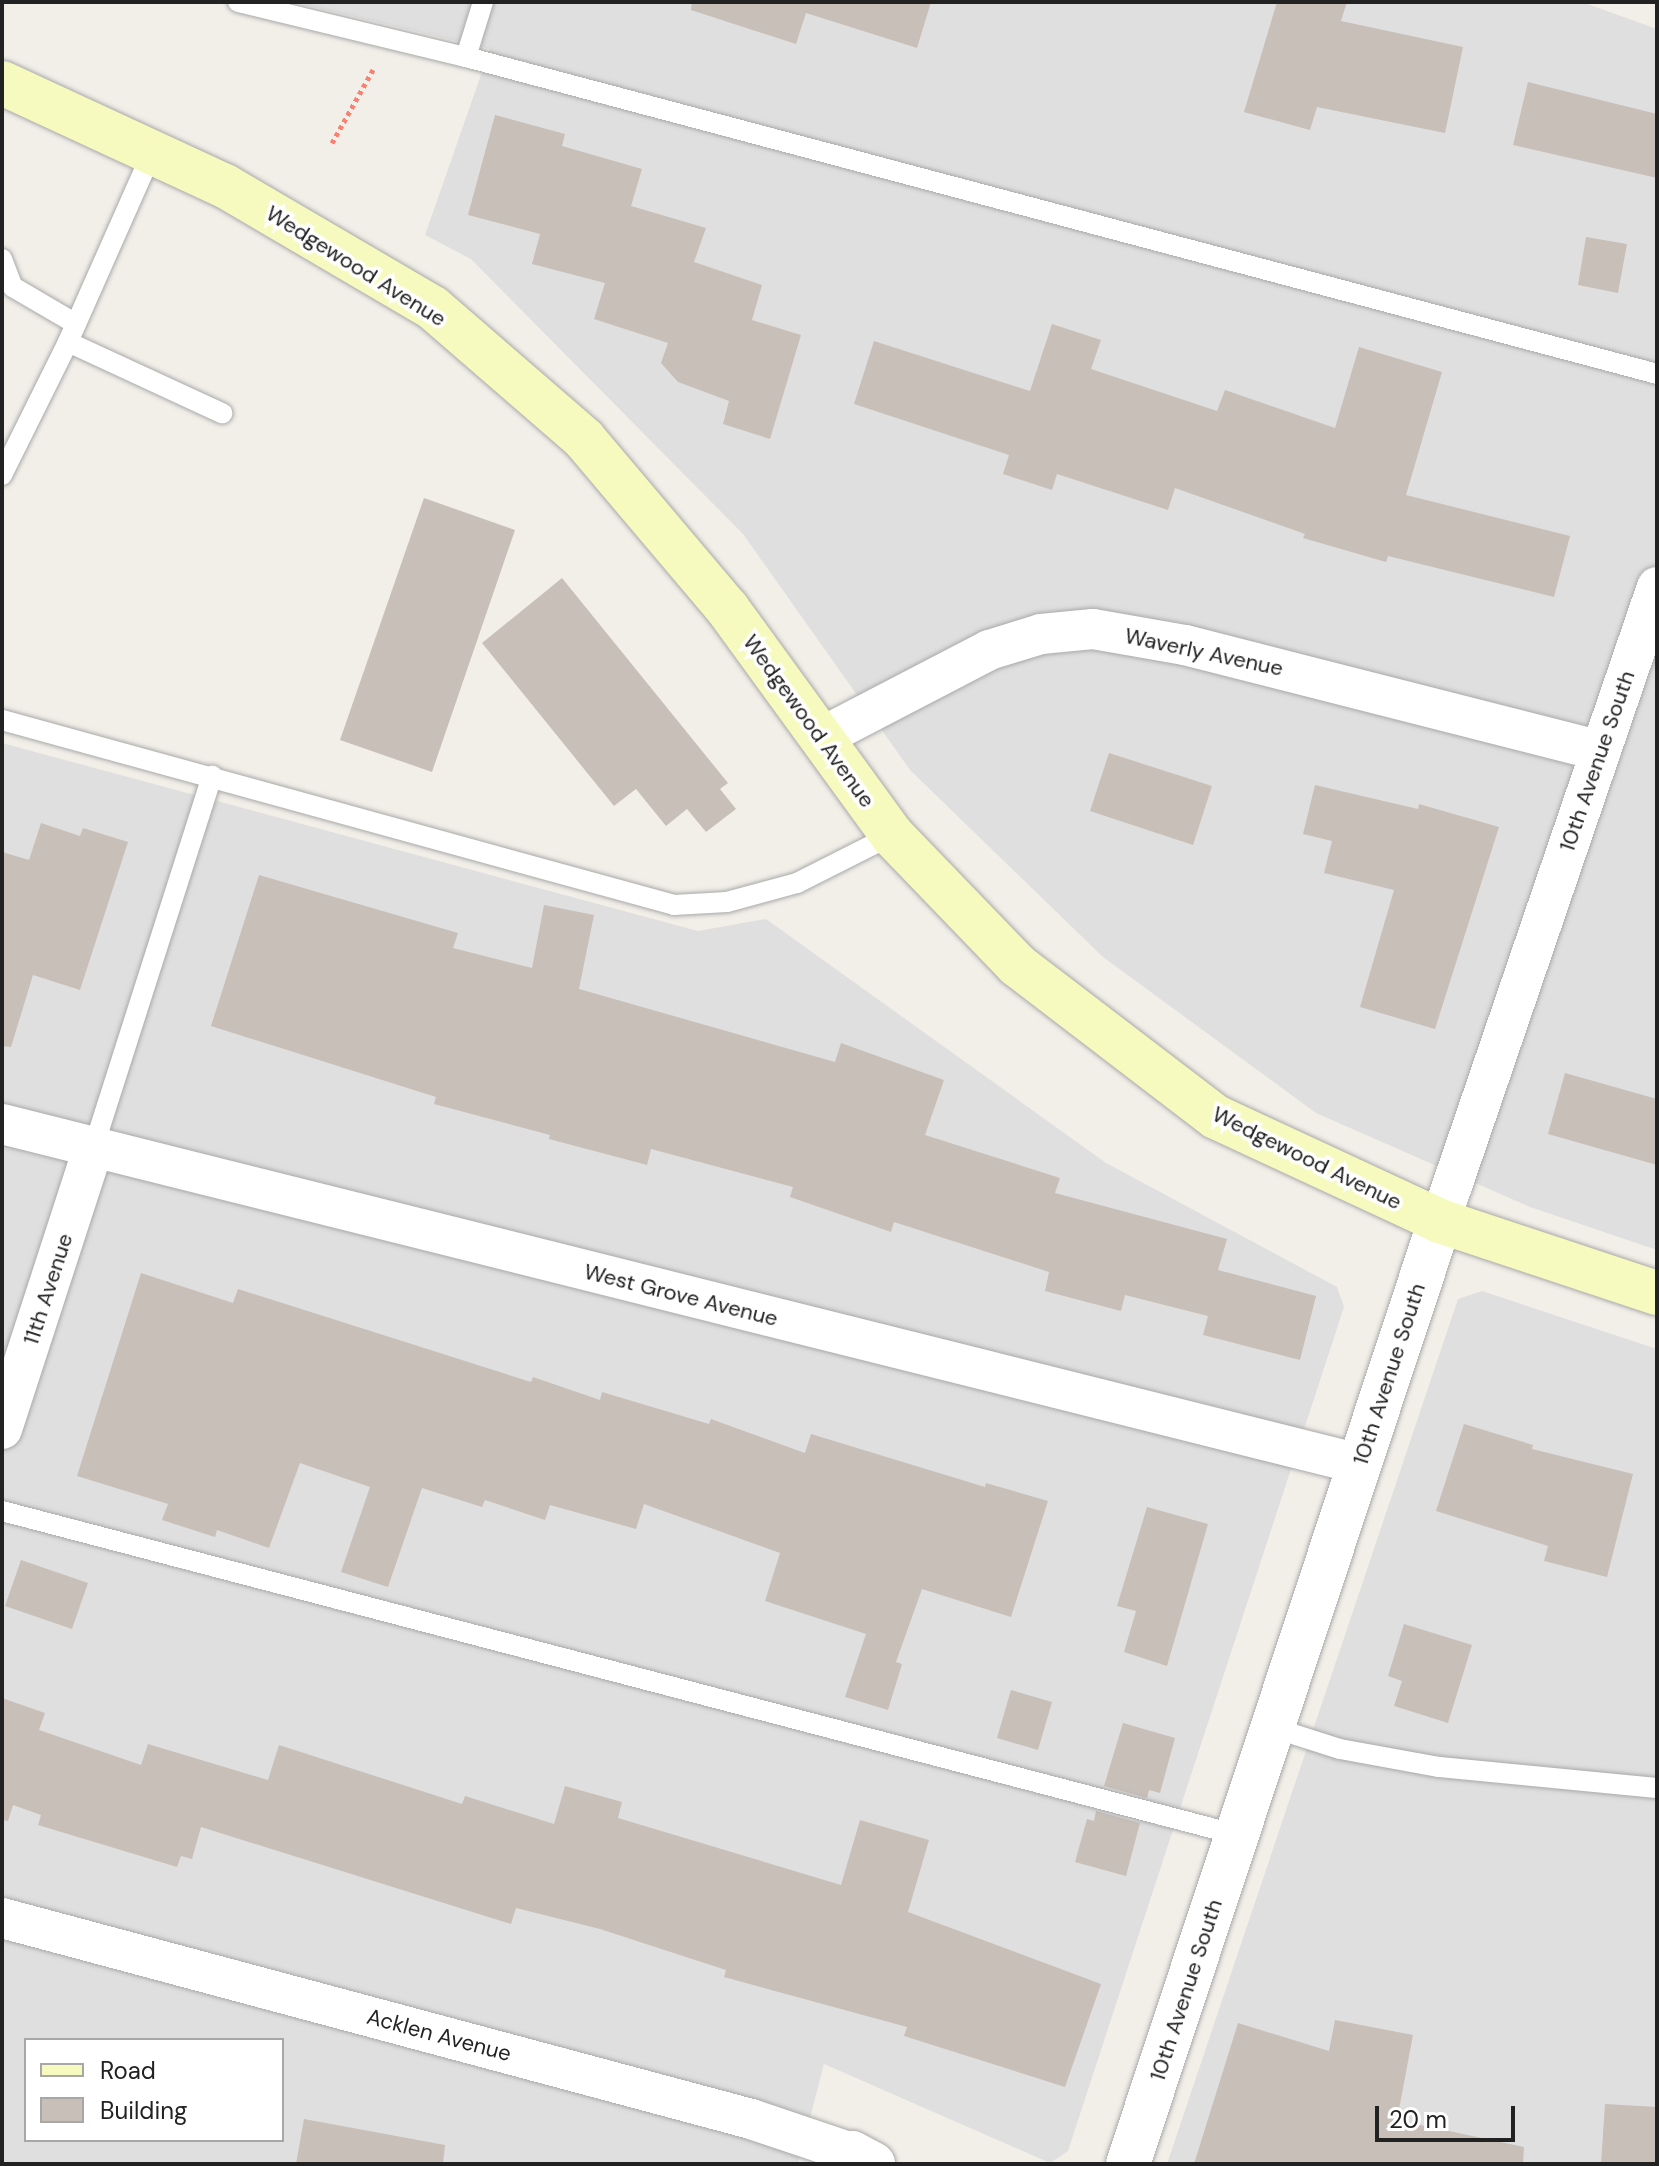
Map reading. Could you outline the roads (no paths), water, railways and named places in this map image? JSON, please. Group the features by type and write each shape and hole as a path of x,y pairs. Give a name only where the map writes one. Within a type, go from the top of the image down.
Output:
{"main road":[{"name":"Wedgewood Avenue","path":"2,83 225,186 433,308 584,439 727,608 892,835 1017,965 1216,1117 1440,1221 1657,1293"}],"street":[{"name":"10th Avenue South","path":"1128,2164 1440,1221 1657,587"},
{"name":"Waverly Avenue","path":"822,737 989,650 1041,634 1093,629 1212,652 1601,751"},
{"name":"West Grove Avenue","path":"2,1124 1360,1464"},
{"name":"11th Avenue","path":"2,1429 93,1149"},
{"name":"Acklen Avenue","path":"2,1918 751,2119 858,2160"}],"lane":[{"path":"238,2 466,57 1657,374"},
{"path":"466,57 483,2"},
{"path":"2,475 72,333 152,152"},
{"path":"2,259 8,285 72,333 222,413"},
{"path":"2,720 212,775 674,905 727,902 797,883 892,835"},
{"path":"93,1149 212,775"},
{"path":"2,1511 1238,1835"},
{"path":"1274,1728 1340,1749 1439,1767 1657,1788"}]}
